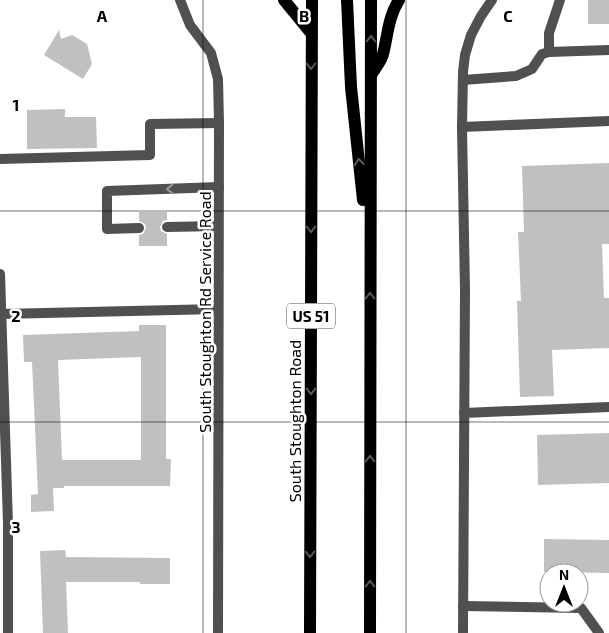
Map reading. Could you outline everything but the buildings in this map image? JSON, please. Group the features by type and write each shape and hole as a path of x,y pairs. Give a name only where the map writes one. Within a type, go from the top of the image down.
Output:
{"main road":[{"path":"284,0 311,33"},
{"name":"South Stoughton Road","path":"310,633 312,0"},
{"path":"347,0 351,87 370,263"},
{"path":"370,633 371,0"},
{"path":"370,75 380,62 390,20 399,0"}],"street":[{"name":"South Stoughton Rd Service Road","path":"180,0 190,25 211,53 218,79 220,123 218,226 218,633"},
{"path":"463,633 465,290 463,80 465,55 471,35 492,0"},
{"path":"549,52 549,33 560,0"},
{"path":"463,80 516,76 532,69 542,54 549,52 609,50"},
{"path":"462,127 609,121"},
{"path":"0,159 150,155 150,124 220,123"},
{"path":"139,228 108,229 107,191 219,187"},
{"path":"167,227 218,226"},
{"path":"0,274 8,524 8,633"},
{"path":"1,314 218,309"},
{"path":"464,413 609,407"},
{"path":"463,606 581,608 599,633"}]}
